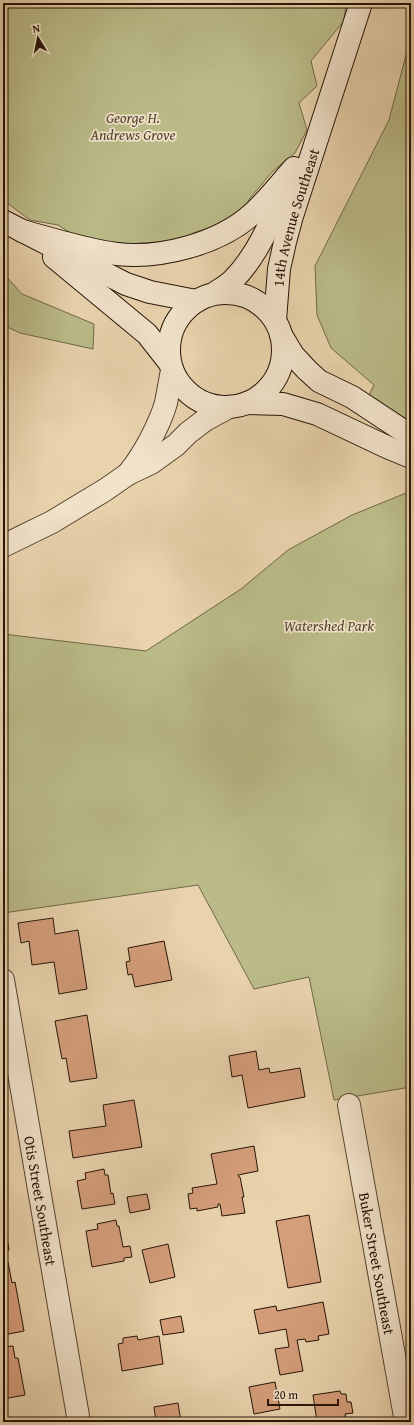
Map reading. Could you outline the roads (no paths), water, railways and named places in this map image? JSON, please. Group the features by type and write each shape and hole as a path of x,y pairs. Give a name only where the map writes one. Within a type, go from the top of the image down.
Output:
{"main road":[{"name":"14th Avenue Southeast","path":"278,328 279,269 285,242 361,3"},
{"name":"14th Avenue Southeast","path":"205,297 232,280 246,265 261,241 276,211 294,168 324,116"},
{"path":"22,231 90,249 118,254 148,254 178,250 205,242 235,226 255,210 294,168"},
{"path":"3,221 126,284 150,292 205,297 233,293 250,297 264,307 293,355 319,381 352,397 411,436"},
{"path":"22,231 147,334 171,366 166,403 162,414 137,463 128,474"},
{"path":"205,297 182,312 172,327 168,344 171,366 175,377 184,390 197,400 212,406 284,404 311,412 411,457"},
{"path":"3,546 52,522 105,490 128,474 151,463 176,445 188,433 205,420 262,394 273,382 280,368 283,351 278,328"},
{"name":"Otis Street Southeast","path":"3,980 79,1422"},
{"name":"Buker Street Southeast","path":"349,1104 406,1422"}],"park label":[{"name":"George H. Andrews Grove","path":"133,126"},
{"name":"Watershed Park","path":"329,625"}]}
